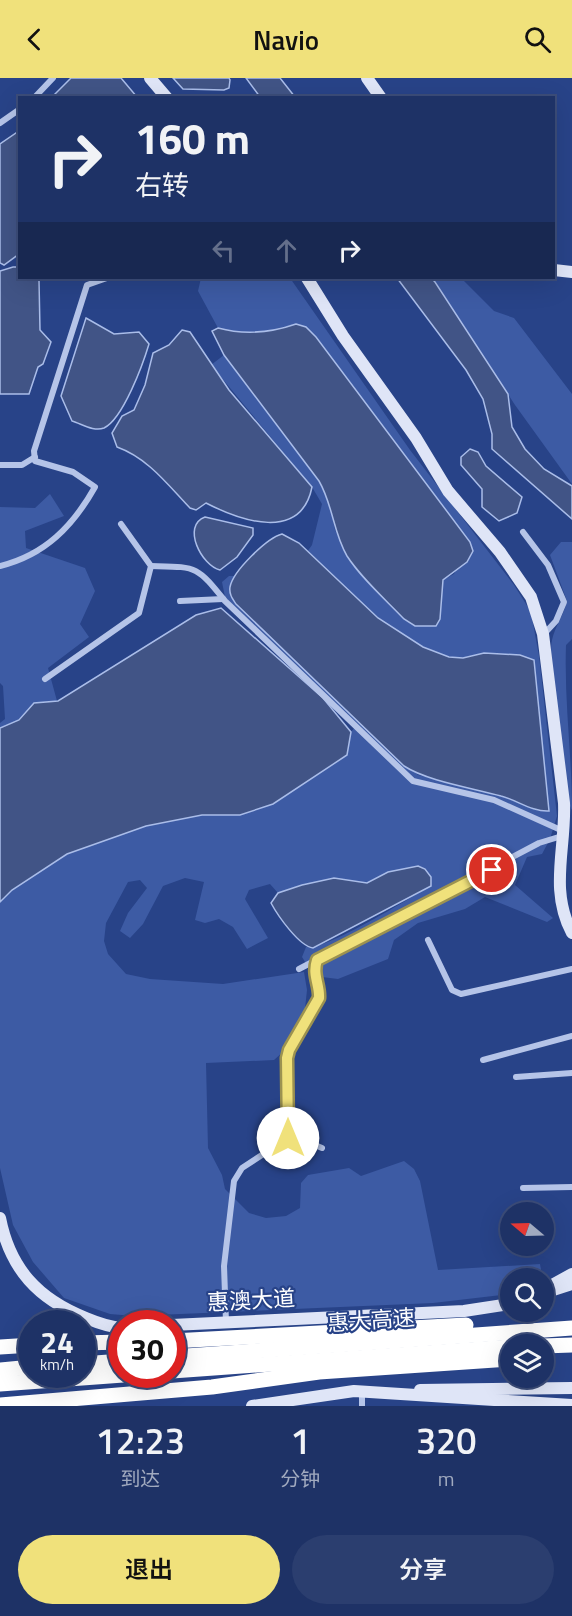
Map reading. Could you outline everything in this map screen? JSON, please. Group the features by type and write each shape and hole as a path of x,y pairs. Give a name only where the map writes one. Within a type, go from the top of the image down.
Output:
{"highway":[{"path":"186,1340 525,1323 565,1328"},
{"name":"惠大高速","path":"186,1356 565,1328"},
{"path":"554,1351 568,1345"},
{"path":"0,1347 18,1346"},
{"name":"惠大高速","path":"186,1370 500,1348"},
{"path":"0,1405 212,1388 319,1372 500,1360"},
{"path":"0,1370 18,1368"},
{"path":"0,1384 108,1376"}],"street":[{"path":"36,96 53,78"},
{"path":"150,78 165,96"},
{"path":"367,78 380,96"},
{"path":"0,123 18,110"},
{"path":"555,270 572,272"},
{"path":"0,566 24,558 56,540 66,531 95,487 73,471 35,461 34,451 87,285 104,279"},
{"path":"308,279 343,336 416,438 448,490 500,552 531,597 543,634 566,828 558,877 561,906 572,933"},
{"path":"0,465 22,465 35,457"},
{"path":"45,679 139,613 151,566 121,524"},
{"path":"523,532 548,564 564,602 556,621 543,634"},
{"path":"151,566 189,567 202,572 223,599 413,781 494,800 566,828"},
{"path":"180,601 223,599"},
{"path":"299,969 566,828"},
{"path":"428,940 452,990 461,994 572,969"},
{"path":"288,1138 287,1058 289,1050 319,998 320,991 315,981 317,960"},
{"path":"483,1060 572,1036"},
{"path":"516,1077 572,1073"},
{"path":"226,1322 224,1266 234,1181 242,1168 288,1138 298,1138 322,1148"},
{"path":"523,1188 572,1187"},
{"path":"0,1218 10,1250 35,1288 60,1308 108,1326"},
{"path":"554,1285 572,1274"},
{"path":"554,1288 572,1284"},
{"name":"惠澳大道","path":"186,1324 464,1311 500,1306"},
{"path":"397,1393 441,1389 572,1388"},
{"path":"362,1392 362,1406"},
{"path":"252,1406 311,1396 362,1392 397,1393 468,1402 572,1405"}],"shaded area":[{"path":"71,78 121,78 136,96 53,96"},
{"path":"173,78 229,78 230,80 229,88 224,90 183,89"},
{"path":"246,78 280,78 294,96 259,96"},
{"path":"18,132 18,255 4,265 0,263 0,144"},
{"path":"18,267 18,279 39,280 40,330 51,342 43,364 38,367 29,394 0,394 0,271"},
{"path":"201,279 291,279 410,450 514,585 531,612 539,656 557,816 550,839 542,854 527,857 515,885 553,918 547,922 485,897 465,909 418,923 394,940 388,959 338,979 314,976 302,957 306,947 331,941 431,886 388,872 367,883 322,882 278,893 270,884 249,890 245,899 268,938 247,949 233,927 219,919 205,923 195,920 204,882 185,878 163,886 143,924 130,938 120,931 128,913 147,888 140,880 128,882 106,923 104,941 108,954 126,974 150,979 223,984 304,972 307,990 304,1018 284,1051 274,1060 206,1063 208,1148 222,1175 225,1189 249,1213 266,1218 286,1216 300,1208 301,1183 308,1175 349,1168 361,1176 404,1161 414,1169 420,1181 438,1270 540,1264 541,1268 500,1268 500,1295 433,1303 186,1314 186,1310 108,1310 108,1313 64,1298 33,1262 13,1225 0,1168 0,902 12,890 67,854 146,826 202,815 240,815 273,804 347,755 351,732 355,727 225,597 222,582 229,576 236,576 230,585 230,596 418,775 502,796 539,811 520,655 488,653 451,658 433,653 414,643 374,615 337,581 307,552 312,545 322,504 312,487 211,365 224,355 319,481 329,499 335,530 348,556 404,619 440,619 443,580 454,574 470,542 316,337 306,327 296,324 258,333 234,332 218,328 198,291"},
{"path":"398,279 432,279 435,282 508,394 512,427 525,449 544,469 572,486 572,519 492,449 492,434 483,399 466,370"},
{"path":"434,279 462,279 494,311 514,318 572,394 572,484 515,405"},
{"path":"86,318 114,334 139,332 149,344 125,403 111,423 100,429 72,421 61,396"},
{"path":"296,324 306,327 316,337 470,542 473,551 467,562 443,580 440,619 436,626 415,626 404,619 353,564 342,547 319,481 224,355 212,331 218,328 238,332 257,332"},
{"path":"182,330 190,332 229,390 312,487 306,504 296,515 283,521 268,522 236,516 206,503 196,510 190,508 148,465 117,447 112,433 122,416 134,410 145,385 153,353 169,345"},
{"path":"470,449 478,452 486,466 522,497 517,513 499,521 482,507 482,489 461,465 461,457"},
{"path":"50,494 64,516 25,531 26,548 85,568 95,591 80,624 89,637 48,668 57,701 34,703 19,720 0,728 0,723 5,719 3,686 0,683 0,507 35,508"},
{"path":"205,517 253,528 253,535 237,557 220,570 213,567 201,554 194,537 198,522"},
{"path":"282,534 299,543 378,618 423,647 449,657 463,658 484,653 520,655 534,660 549,811 537,810 501,796 437,780 404,766 236,604 231,596 232,580 260,548"},
{"path":"561,542 572,542 572,639 566,645 566,666 572,810 560,754 553,699 551,653 555,630 567,601 550,555"},
{"path":"221,608 323,698 351,732 347,755 273,804 240,815 202,815 146,826 67,854 12,890 0,902 0,728 19,720 34,703 58,701 196,615"},
{"path":"418,866 425,869 431,877 431,886 313,948 295,936 271,903 278,893 302,885 334,878 367,883 388,872"}],"route":[{"path":"288,1138 287,1058 289,1050 311,1011 317,1005 320,991 315,981 314,968 317,960 492,870"}]}
